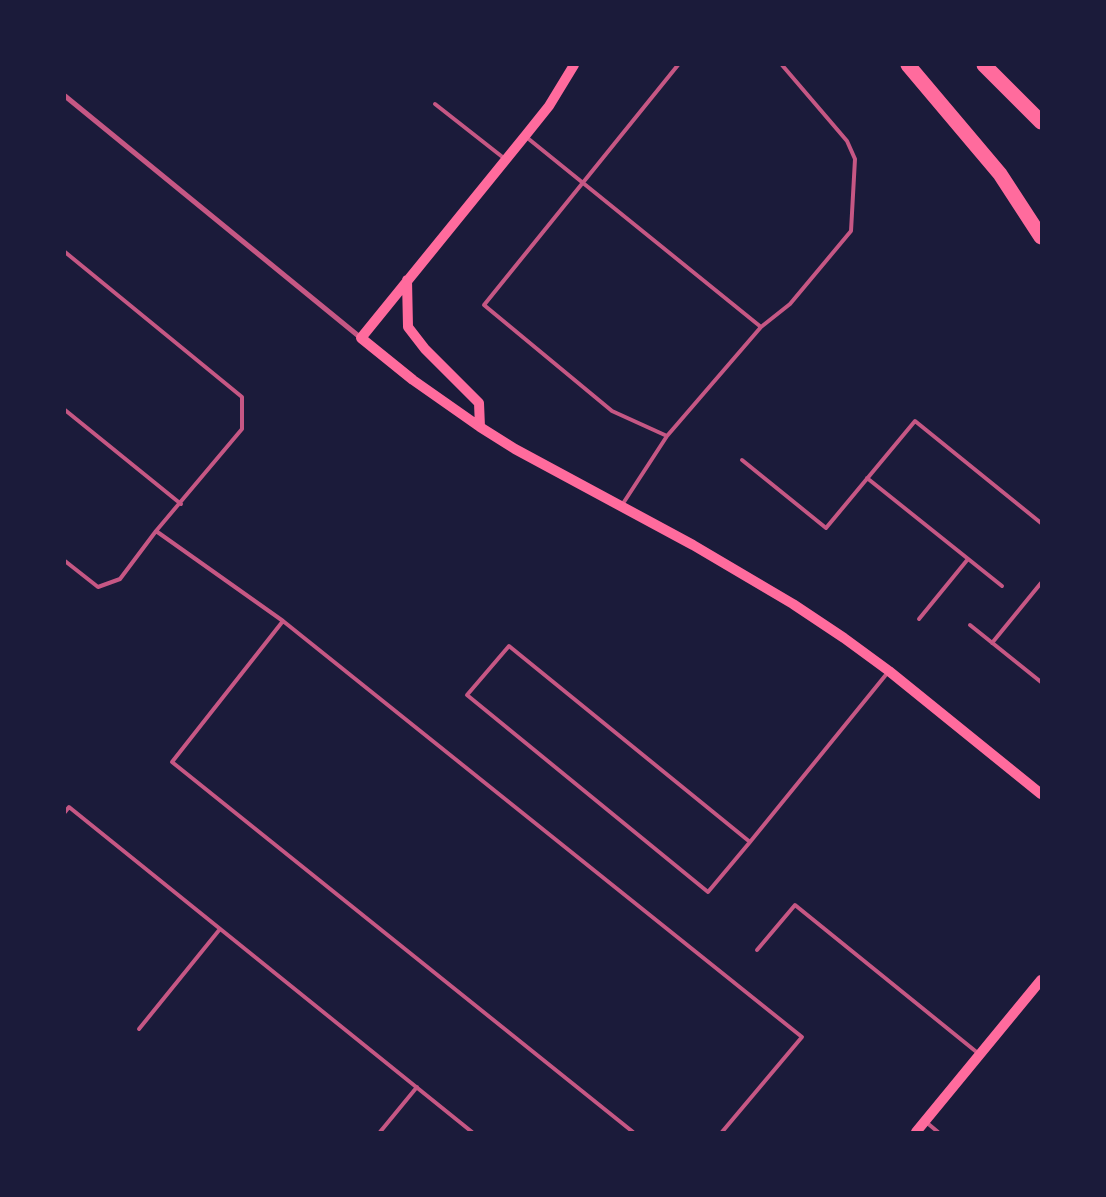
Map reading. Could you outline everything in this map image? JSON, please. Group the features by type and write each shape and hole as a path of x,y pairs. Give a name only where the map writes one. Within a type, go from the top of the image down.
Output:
{"highway":[{"path":"908,65 1000,174 1041,236"},
{"path":"984,65 1041,122"}],"main road":[{"path":"574,65 549,106 361,338 413,380 480,427 515,448 622,505 793,604 889,671 1041,794"},
{"path":"407,280 408,327 425,349 479,403 480,427"},
{"path":"916,1132 1041,980"}],"street":[{"path":"65,96 361,338"}],"lane":[{"path":"668,436 612,411 484,305 678,65"},
{"path":"622,505 668,436 761,327 790,304 851,231 855,159 847,141 782,65"},
{"path":"435,104 505,159"},
{"path":"525,136 761,327"},
{"path":"65,252 242,397 242,429 156,532 120,579 98,587 65,561"},
{"path":"65,410 181,504"},
{"path":"742,460 826,528 916,421 1041,523"},
{"path":"867,478 1002,586"},
{"path":"156,532 283,622 802,1037 722,1132"},
{"path":"919,619 968,558"},
{"path":"992,642 1041,583"},
{"path":"283,622 172,762 633,1132"},
{"path":"970,625 1041,682"},
{"path":"750,842 509,646 467,695 708,892 750,842 889,671"},
{"path":"65,812 69,807 472,1132"},
{"path":"757,950 795,905 980,1055"},
{"path":"139,1029 220,929"},
{"path":"380,1132 416,1087"},
{"path":"925,1121 938,1132"}]}
